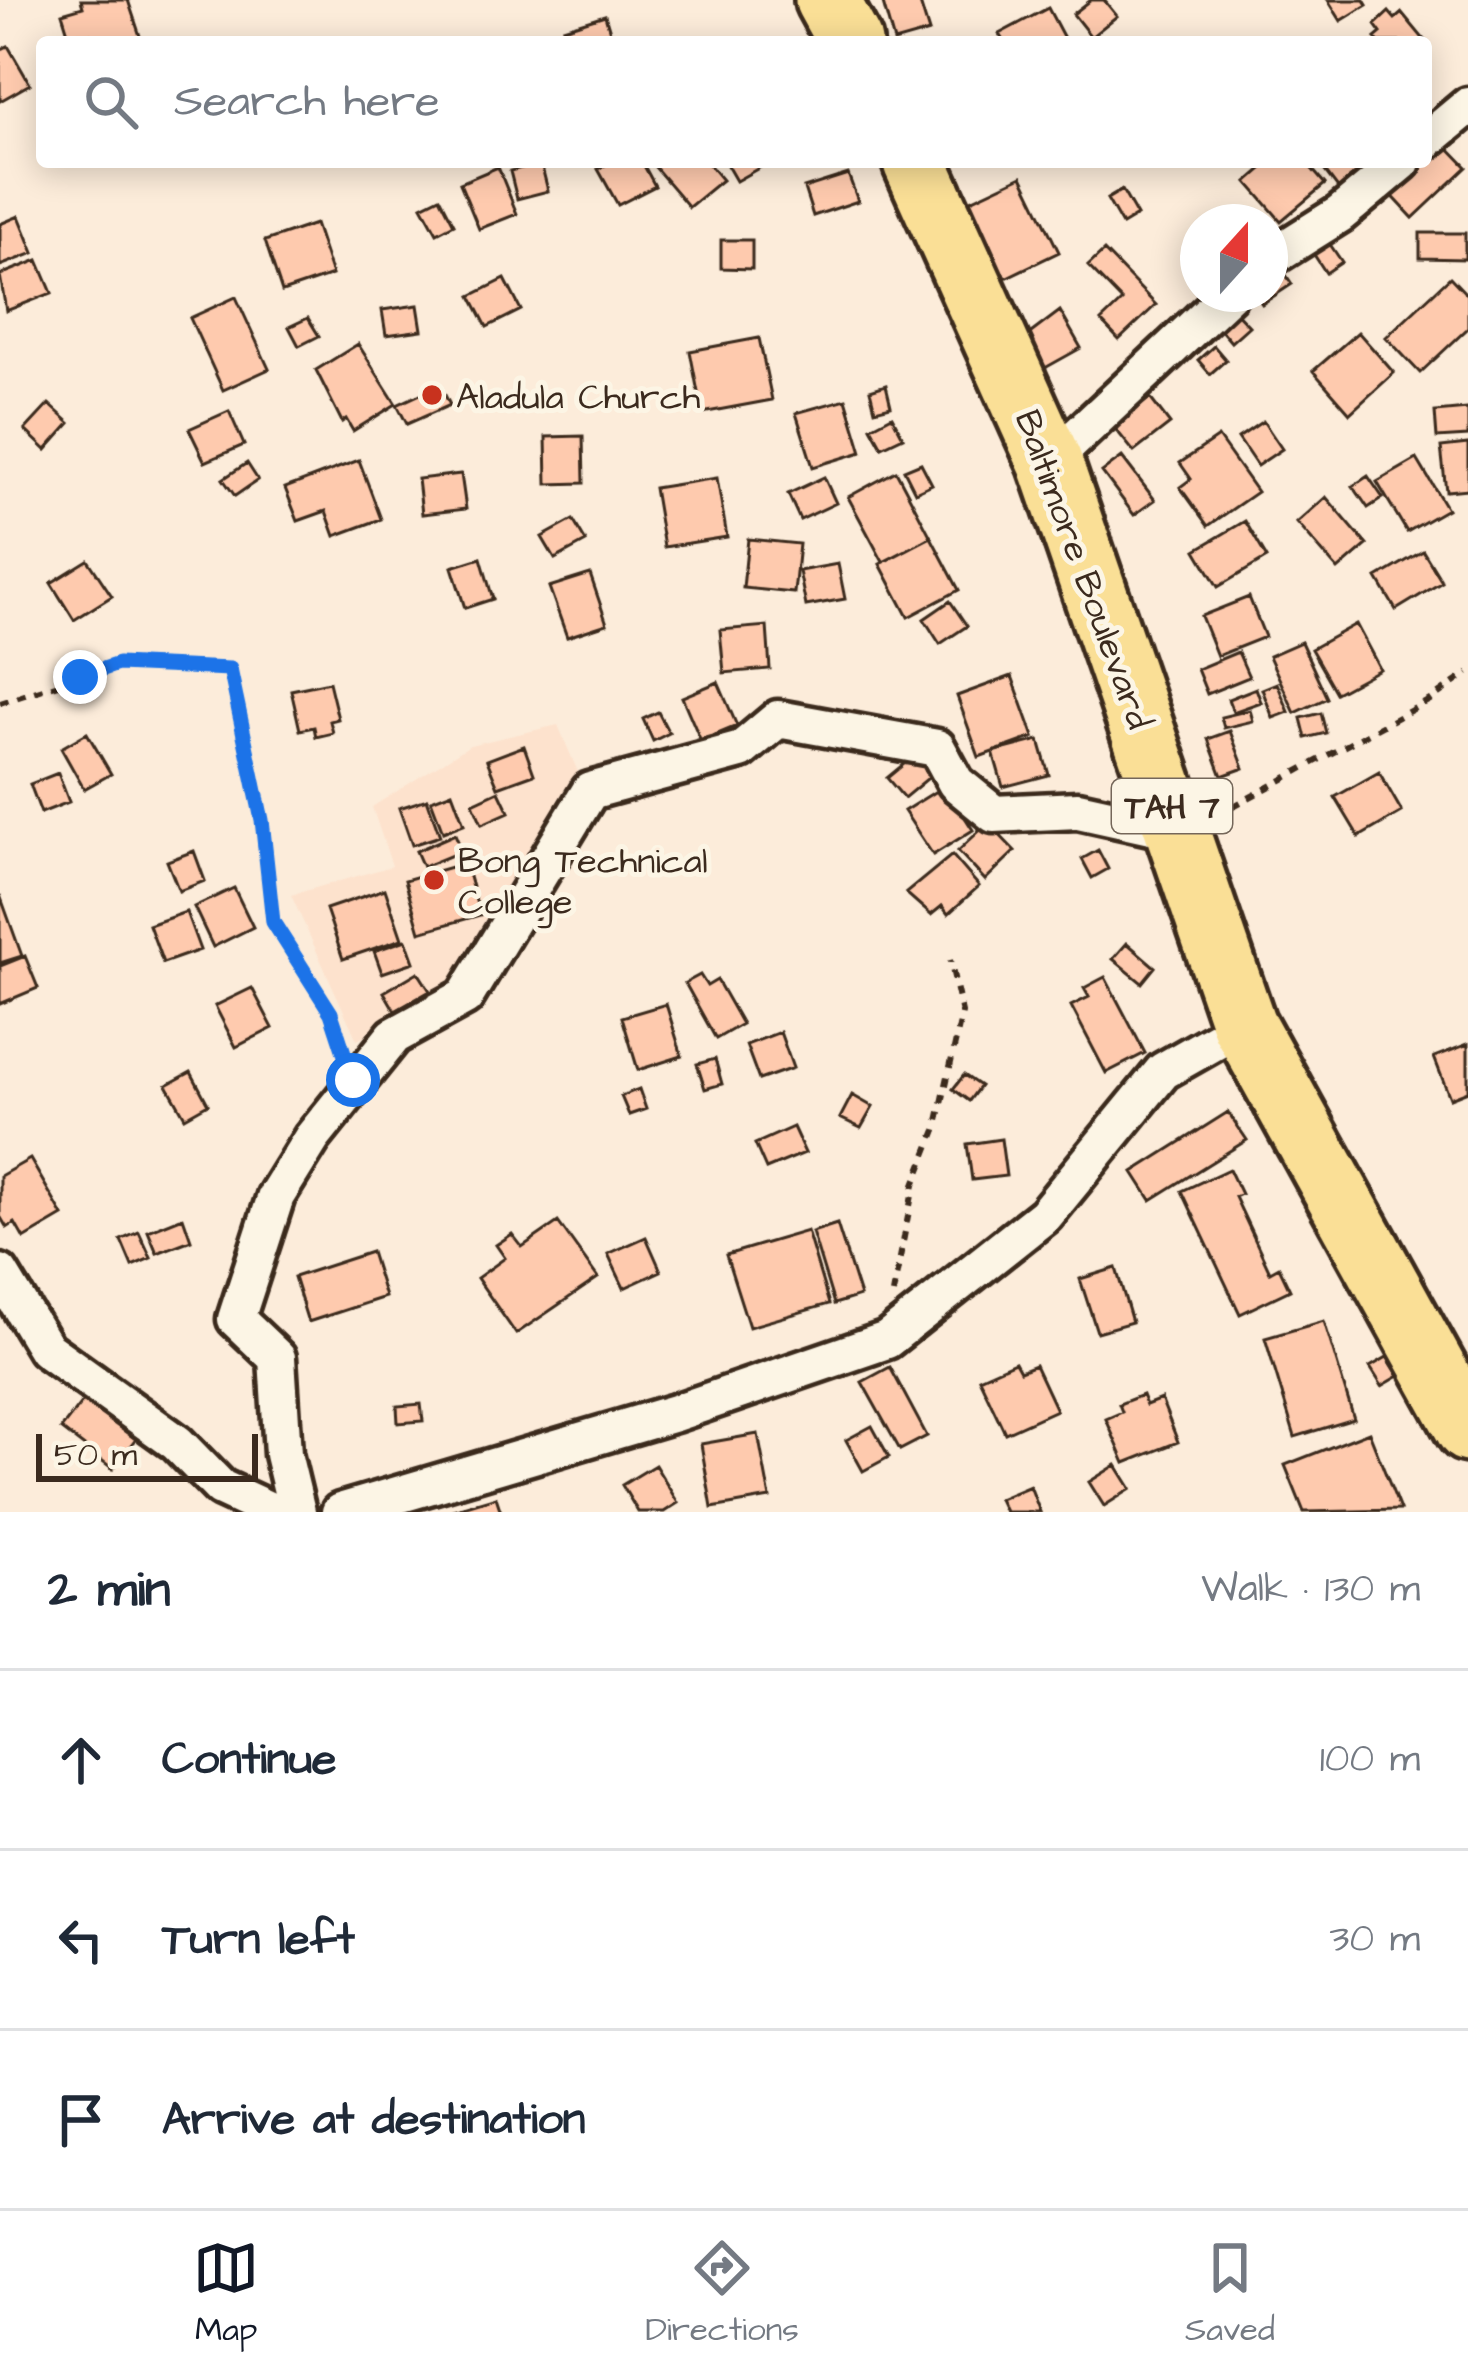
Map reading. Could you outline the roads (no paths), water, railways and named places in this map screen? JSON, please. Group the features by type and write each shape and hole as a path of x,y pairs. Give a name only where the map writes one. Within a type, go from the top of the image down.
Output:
{"highway":[{"path":"826,0 847,36"},
{"name":"Baltimore Boulevard","path":"919,168 1050,462 1182,833 1244,1025 1468,1430"}],"street":[{"path":"1432,136 1468,106"},
{"path":"1288,247 1340,214 1395,168"},
{"path":"1050,462 1210,312"},
{"path":"297,1512 280,1433 277,1358 236,1319 275,1196 353,1080 394,1036 466,997 590,791 741,750 759,730 778,719 937,748 956,783 994,814 1078,810 1182,833"},
{"path":"340,1512 674,1413 887,1340 1045,1215 1162,1071 1244,1025"},
{"path":"0,1273 46,1348 177,1444 221,1488 273,1512"}],"place":[{"name":"Aladula Church","path":"432,395"},
{"name":"Bong Technical College","path":"434,880"}]}
